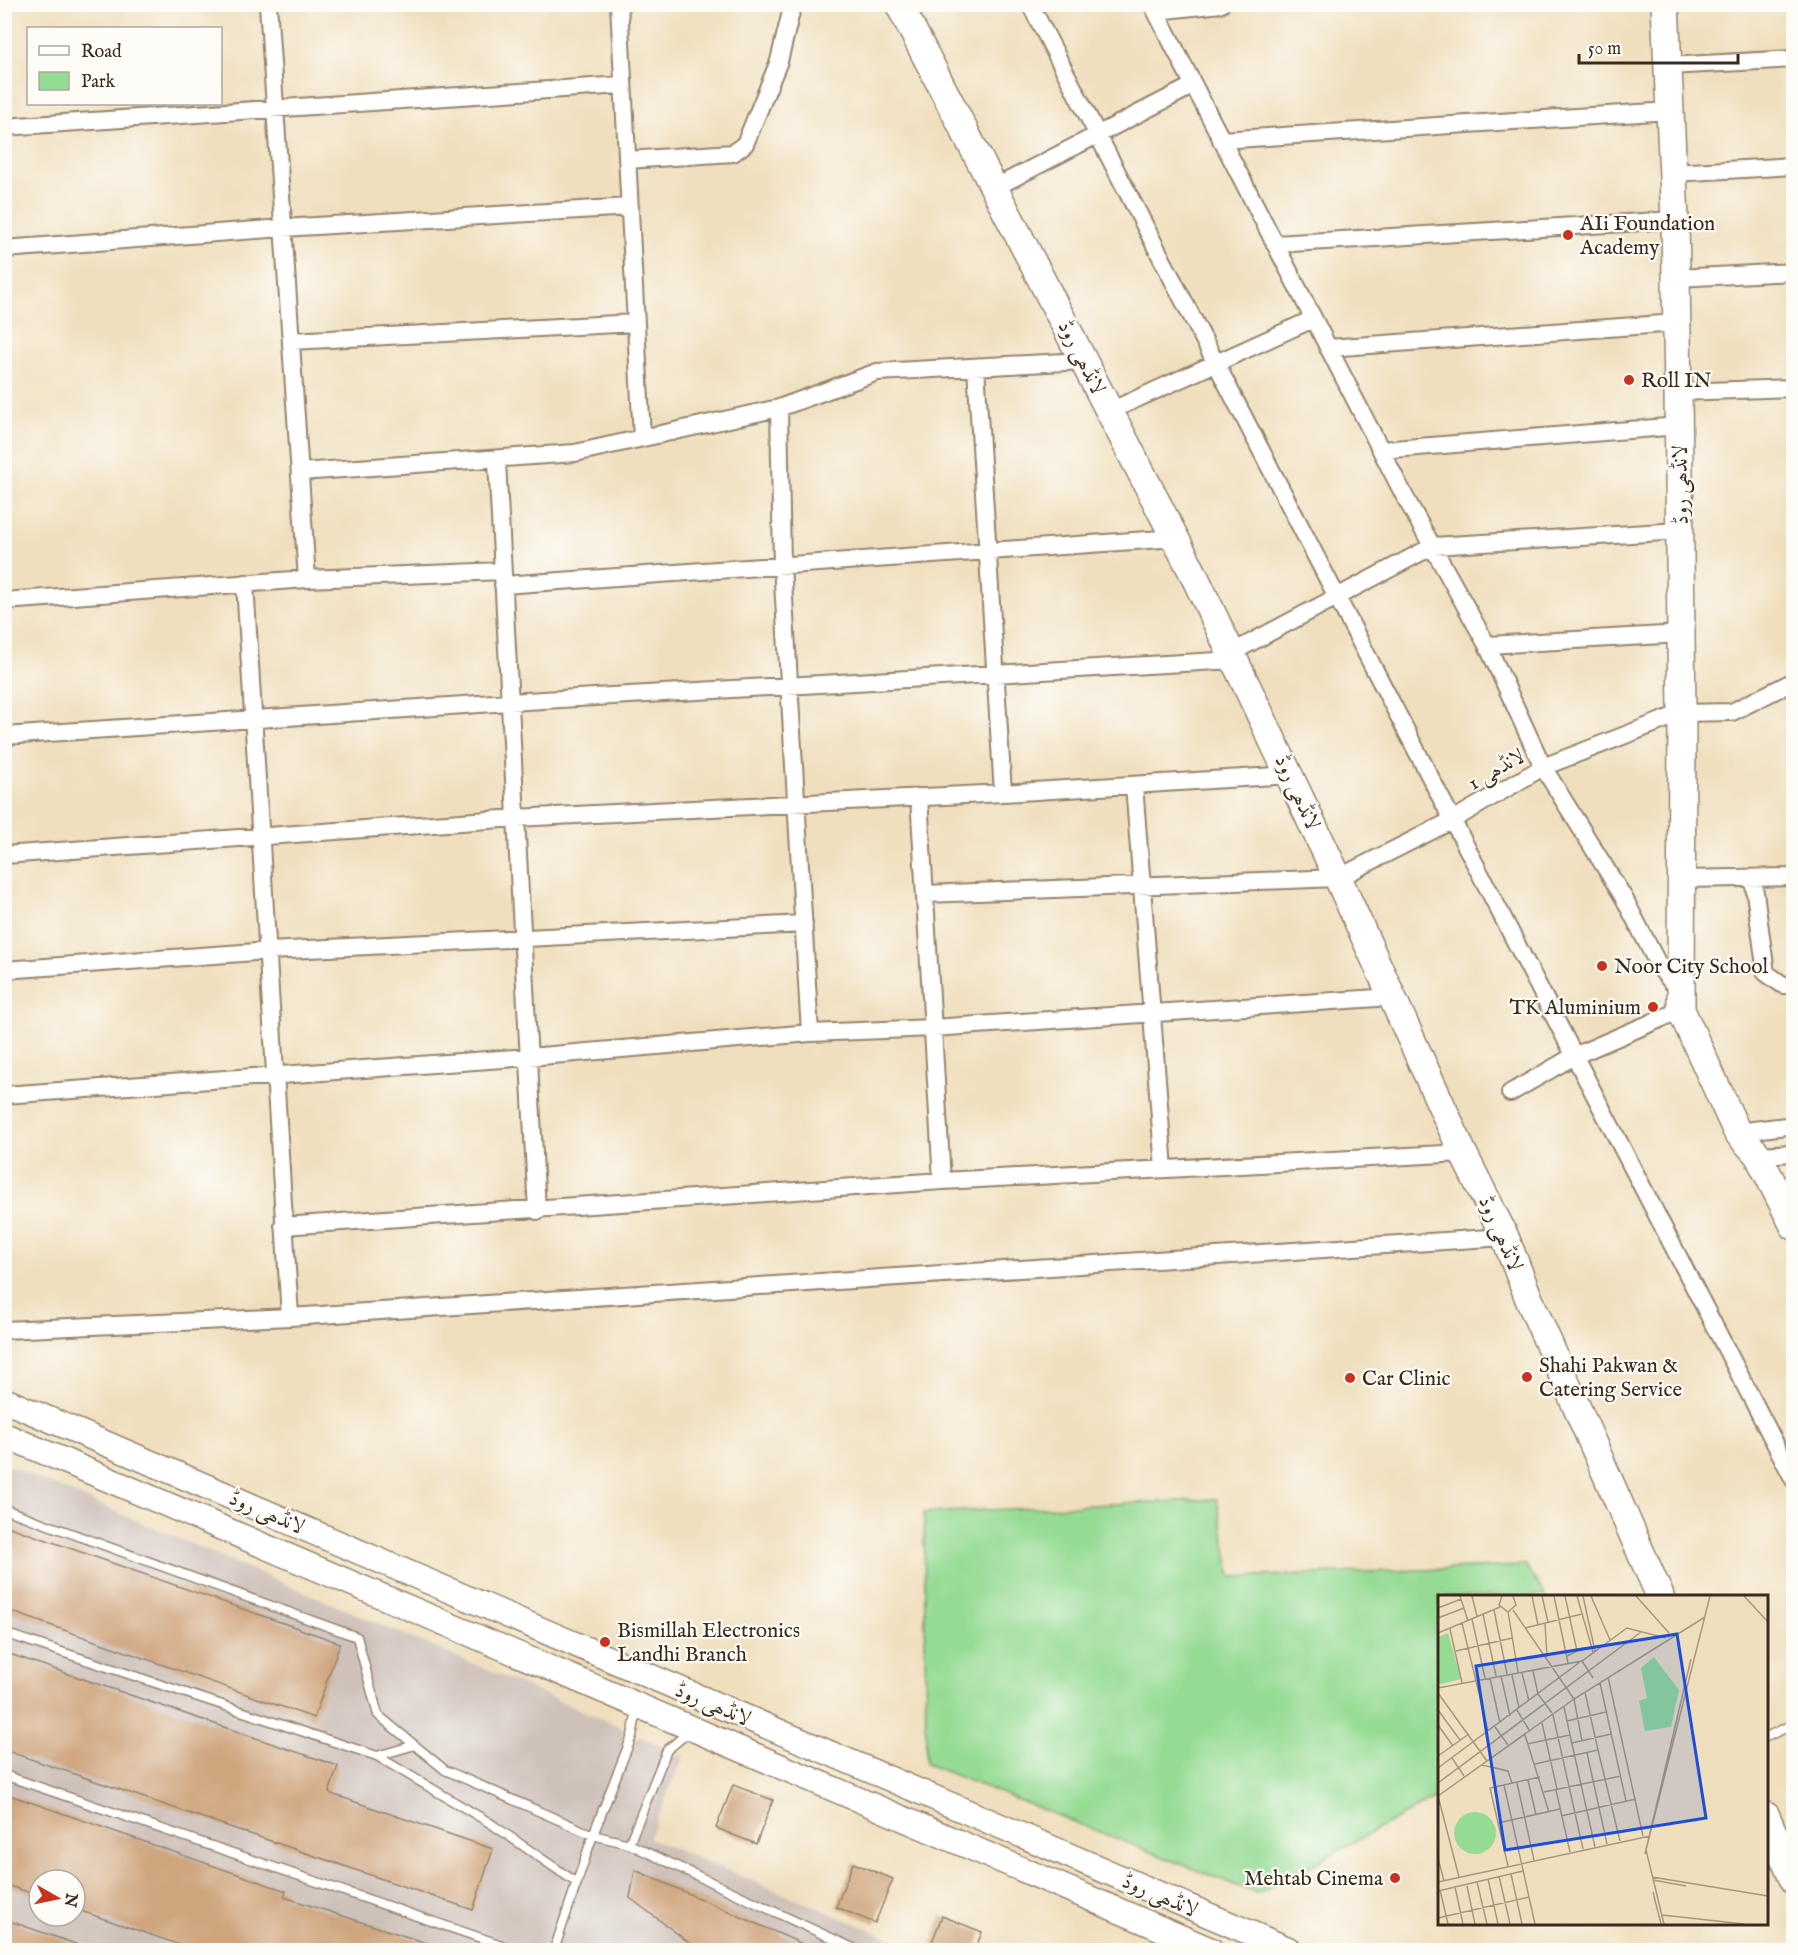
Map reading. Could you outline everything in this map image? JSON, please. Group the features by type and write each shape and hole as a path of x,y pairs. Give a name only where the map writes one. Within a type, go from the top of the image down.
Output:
{"main road":[{"name":"لانڈھی روڈ","path":"899,4 1176,538 1233,656 1338,878 1463,1153 1505,1238 1529,1299 1660,1595"},
{"name":"لانڈھی روڈ","path":"1665,4 1677,278 1682,634 1681,1002 1737,1132 1758,1155 1794,1226"},
{"name":"لانڈھی روڈ","path":"4,1400 708,1701 1243,1940 1282,1949"},
{"name":"لانڈھی روڈ","path":"4,1436 1211,1950"},
{"path":"272,1550 285,1520"},
{"path":"628,1667 636,1675 638,1686 630,1702"},
{"path":"692,1729 686,1721 687,1710 698,1700 708,1701"},
{"path":"1768,1817 1790,1833 1794,1881"}],"street":[{"path":"268,4 307,579"},
{"path":"619,4 642,438"},
{"path":"627,160 733,153 745,144 779,62 794,4"},
{"path":"1030,4 1451,821 1794,1479"},
{"path":"1221,4 1154,8 1192,86 1381,450 1487,645 1543,767 1624,898 1660,968 1681,1002 1574,1056 1510,1092"},
{"path":"1668,66 1794,59"},
{"path":"4,127 622,86"},
{"path":"994,188 1192,86"},
{"path":"1221,140 1670,111"},
{"path":"1673,173 1794,166"},
{"path":"4,249 283,228 630,207"},
{"path":"1275,244 1675,220"},
{"path":"1677,278 1794,272"},
{"path":"1110,411 1313,319"},
{"path":"291,341 636,323"},
{"path":"1328,348 1677,323"},
{"path":"300,472 575,453 779,408 877,372 1084,361"},
{"path":"976,367 1003,792"},
{"path":"1678,392 1794,388"},
{"path":"779,408 782,565 810,1033"},
{"path":"1381,450 1679,426"},
{"path":"497,460 537,1211"},
{"path":"4,736 509,702 996,674 1233,656 1336,597 1432,546 1680,531"},
{"path":"4,601 307,579 502,578 782,565 1176,538"},
{"path":"245,583 290,1317"},
{"path":"1487,645 1682,634"},
{"path":"1682,713 1732,712 1785,691 1794,681"},
{"name":"لانڈھی 1","path":"1338,878 1451,821 1543,767 1682,713"},
{"path":"4,855 516,818 797,805 1290,776"},
{"path":"1134,785 1164,1169"},
{"path":"919,797 942,1181"},
{"path":"1682,879 1794,877"},
{"path":"925,894 1338,878"},
{"path":"1753,878 1766,973 1783,985 1794,985"},
{"path":"4,970 269,951 804,924"},
{"path":"4,1095 529,1057 810,1033 933,1028 1392,997"},
{"path":"1737,1132 1794,1125"},
{"path":"284,1226 537,1211 942,1181 1463,1153"},
{"path":"1758,1155 1794,1153"},
{"path":"4,1330 290,1317 1505,1238"}],"lane":[{"path":"4,1509 357,1637 378,1715 445,1770 593,1835 629,1844 857,1950"},
{"path":"4,1633 377,1756 490,1823 577,1883"},
{"path":"554,1950 593,1835 632,1736 630,1702"},
{"path":"1768,1737 1794,1724"},
{"path":"629,1844 667,1750 692,1729"},
{"path":"377,1756 415,1745"},
{"path":"4,1775 516,1950"}],"shaded area":[{"path":"4,1464 623,1728 624,1736 641,1737 661,1746 674,1757 684,1755 649,1838 919,1950 5,1950"}],"green space":[{"path":"1217,1499 1231,1577 1526,1566 1545,1595 1438,1595 1438,1797 1258,1894 926,1764 924,1513"}],"building":[{"path":"4,1525 340,1643 314,1718 4,1609"},
{"path":"4,1652 338,1766 329,1793 493,1849 473,1910 4,1750"},
{"path":"733,1785 773,1800 756,1844 716,1828"},
{"path":"4,1793 286,1891 284,1897 439,1947 438,1950 195,1950 87,1913 87,1868 27,1868 27,1892 4,1884"},
{"path":"853,1863 893,1879 875,1923 836,1907"},
{"path":"635,1870 816,1950 699,1950 630,1898"},
{"path":"942,1916 982,1932 975,1950 929,1950"},
{"path":"4,1919 87,1948 87,1950 4,1950"}],"place":[{"name":"AIi Foundation Academy","path":"1568,235"},
{"name":"Roll IN","path":"1629,380"},
{"name":"Noor City School","path":"1602,966"},
{"name":"TK Aluminium","path":"1653,1007"},
{"name":"Shahi Pakwan & Catering Service","path":"1527,1377"},
{"name":"Car Clinic","path":"1350,1378"},
{"name":"Bismillah Electronics Landhi Branch","path":"605,1642"},
{"name":"Mehtab Cinema","path":"1395,1878"}]}
